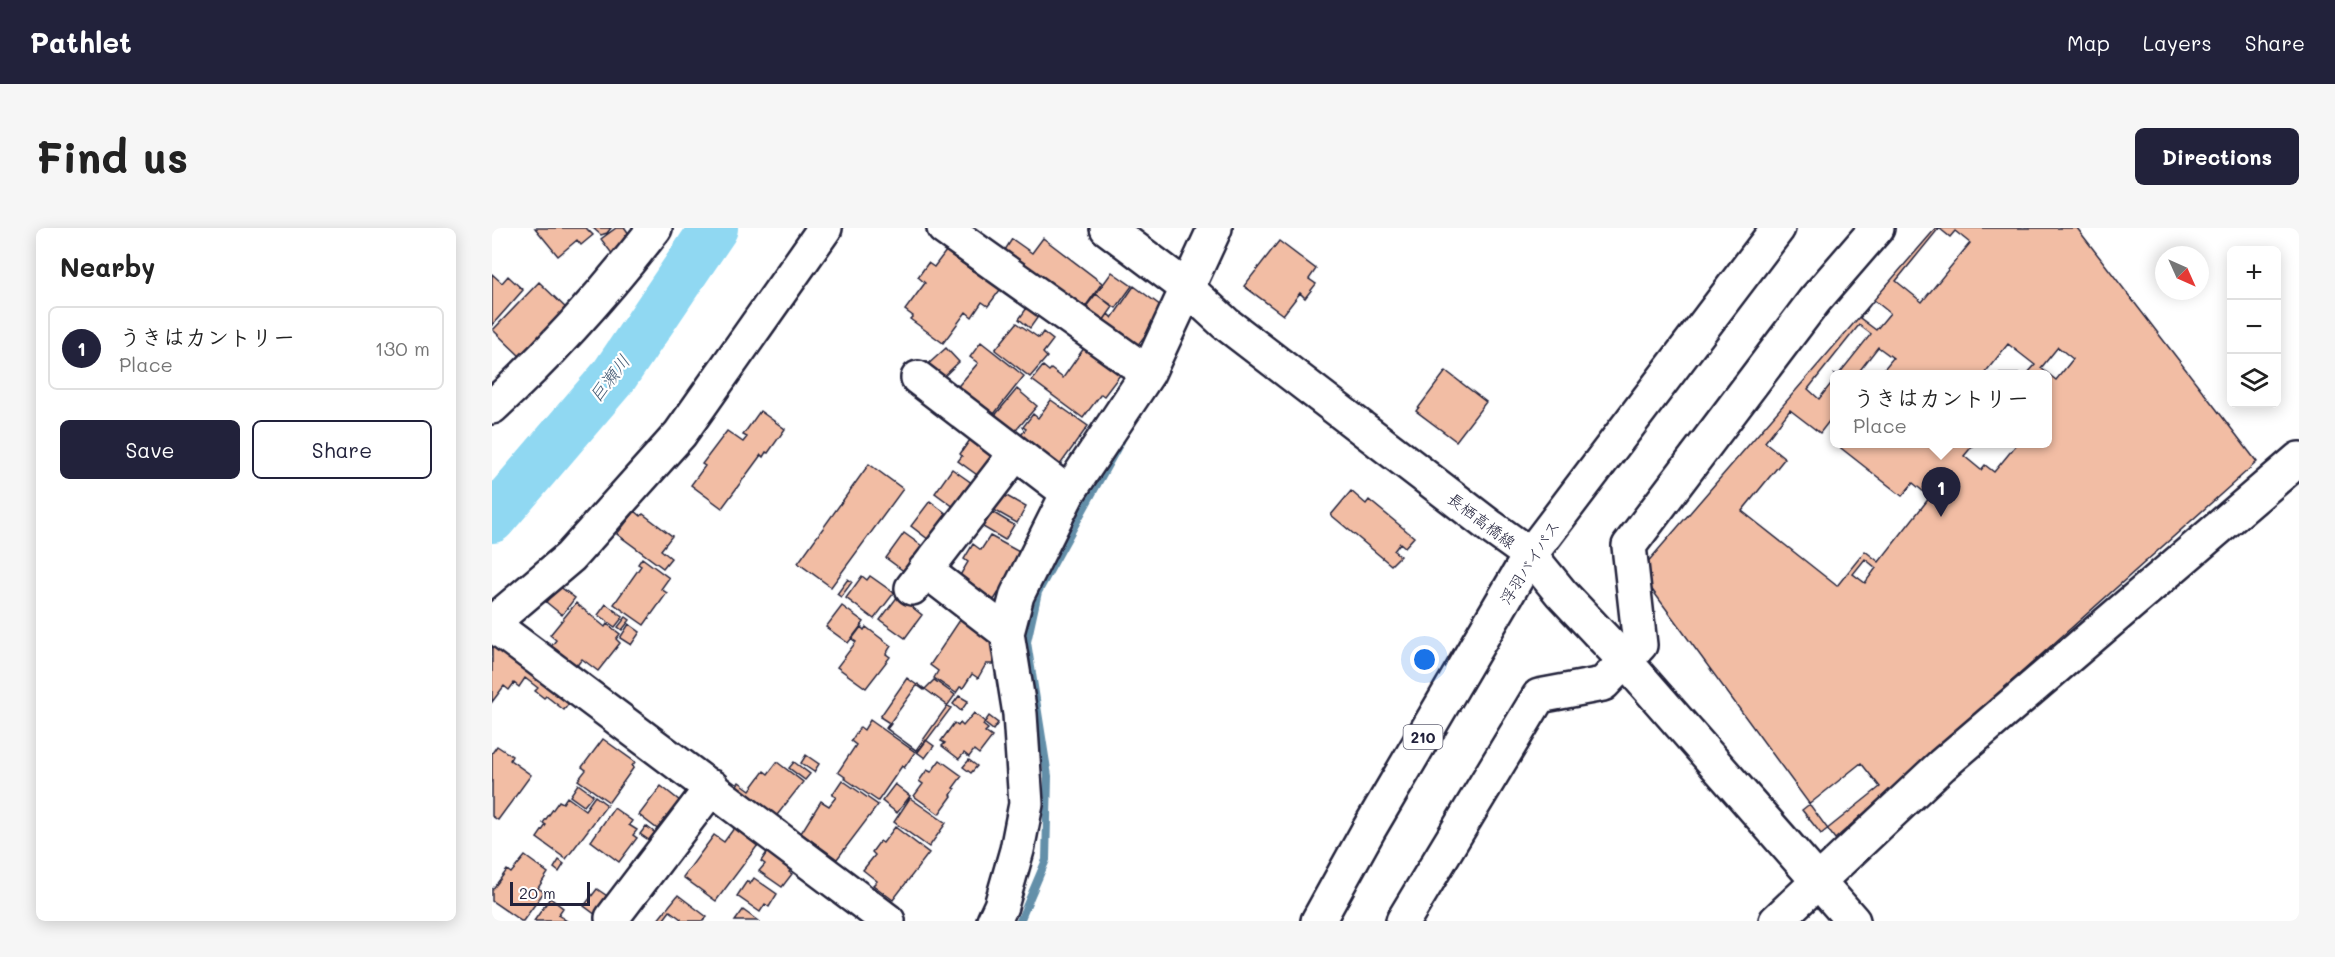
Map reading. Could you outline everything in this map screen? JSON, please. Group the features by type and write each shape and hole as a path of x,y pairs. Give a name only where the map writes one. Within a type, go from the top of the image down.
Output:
{"main road":[{"path":"498,389 578,318 655,228"},
{"path":"825,228 680,434 570,557 492,623 888,921"},
{"path":"944,228 1148,373"},
{"name":"長栖高橋線","path":"1107,228 1187,288 1225,323 1530,555 1561,593 1626,662 1853,921"},
{"path":"994,921 1001,906 1017,850 1026,804 1020,714 1007,633 1017,595 1068,493 1148,373 1215,228"},
{"name":"浮羽バイパス","path":"1318,921 1369,829 1530,555 1778,228"},
{"path":"1403,921 1539,696 1603,684 1640,645 1629,546 1814,301 1876,228"},
{"path":"918,378 1068,493"},
{"path":"1007,633 918,579 1016,453"},
{"path":"1776,921 1942,765 2299,459"},
{"path":"612,918 712,787"}],"building":[{"path":"535,228 586,228 593,235 581,245 577,240 558,256"},
{"path":"593,228 611,228 607,233 601,235"},
{"path":"616,228 625,228 633,240 613,255 601,239"},
{"path":"1936,228 2077,228 2257,462 1835,839 1639,572"},
{"path":"1939,228 1950,237 1955,231 1970,243 1922,302 1896,281"},
{"path":"1043,238 1102,283 1078,317 1003,253 1012,239 1032,253"},
{"path":"1279,241 1316,269 1309,279 1316,284 1305,298 1300,293 1283,315 1244,286"},
{"path":"946,251 973,271 976,267 1003,286 988,306 982,302 972,317 966,312 943,343 910,319 913,316 905,310 925,283 918,277 928,263 934,267"},
{"path":"1112,272 1132,286 1116,308 1096,294"},
{"path":"492,274 502,283 508,276 523,290 492,325"},
{"path":"539,282 569,311 523,359 493,330"},
{"path":"1134,286 1165,309 1131,354 1097,330 1108,314 1112,318"},
{"path":"1096,294 1113,307 1103,321 1085,308"},
{"path":"1874,300 1890,313 1876,330 1860,318"},
{"path":"1029,305 1040,314 1030,328 1019,319"},
{"path":"1017,323 1039,338 1043,332 1053,340 1043,353 1047,357 1030,377 995,350"},
{"path":"1859,325 1871,334 1842,370 1830,370 1830,385 1819,399 1808,389"},
{"path":"981,342 1024,376 994,414 980,403 976,409 954,391 978,363 970,357"},
{"path":"2008,344 2035,365 2031,370 1987,370"},
{"path":"1878,347 1893,358 1883,370 1860,370"},
{"path":"2058,347 2073,359 2056,380 2052,377 2052,370 2041,368"},
{"path":"946,348 959,362 938,382 924,368"},
{"path":"1084,348 1120,375 1104,396 1101,394 1083,418 1032,380 1043,366 1063,378"},
{"path":"1446,371 1486,402 1456,441 1416,411"},
{"path":"1017,389 1037,406 1011,436 992,419"},
{"path":"1051,400 1088,426 1057,469 1017,440 1026,429 1023,427 1033,414 1038,418"},
{"path":"1790,410 1820,433 1830,420 1830,448 1841,448 1902,496 1913,483 1930,497 1879,562 1865,551 1837,586 1742,511 1785,458 1765,442"},
{"path":"760,411 785,429 768,453 766,452 763,457 761,455 722,508 691,485 705,466 702,464 727,431 743,442 747,437 743,435"},
{"path":"972,437 999,453 980,477 958,461"},
{"path":"1971,448 2014,448 1994,472 1985,465 1981,470 1964,456"},
{"path":"869,464 903,489 831,587 798,563"},
{"path":"952,469 976,486 958,510 935,493"},
{"path":"1935,478 1941,483 1935,489 1930,484"},
{"path":"1351,491 1366,504 1369,500 1414,537 1405,547 1400,543 1394,551 1400,556 1391,565 1331,515"},
{"path":"1003,494 1026,507 1017,523 994,510"},
{"path":"930,501 952,518 933,543 911,526"},
{"path":"635,511 641,516 643,514 672,536 661,550 671,558 663,568 617,534"},
{"path":"992,512 1014,525 1005,540 983,527"},
{"path":"904,533 926,549 909,575 886,558"},
{"path":"990,536 1023,554 994,600 959,577 968,562 964,559 973,544 981,550"},
{"path":"642,558 669,578 661,589 667,593 644,625 614,604 641,566 638,564"},
{"path":"1865,559 1876,568 1865,583 1853,574"},
{"path":"862,576 867,580 870,576 894,593 874,619 846,598"},
{"path":"848,579 852,582 841,597 837,594"},
{"path":"559,586 575,598 562,615 546,602"},
{"path":"898,596 922,615 905,638 880,620"},
{"path":"576,603 605,627 607,624 620,634 616,639 620,643 598,671 582,659 575,668 550,648 556,640 550,635"},
{"path":"606,604 623,617 615,627 598,615"},
{"path":"842,606 864,622 848,643 826,627"},
{"path":"626,617 630,620 622,630 618,627"},
{"path":"962,617 994,637 996,664 986,664 978,678 972,674 963,688 960,687 956,693 934,678 938,671 930,665"},
{"path":"629,624 640,632 631,645 620,638"},
{"path":"861,627 864,630 866,627 891,646 886,654 890,657 866,688 837,667 856,642 852,639"},
{"path":"492,643 570,702 564,710 546,696 544,698 535,691 538,688 525,678 519,687 514,683 509,690 504,686 492,702"},
{"path":"907,678 924,690 934,680 955,695 916,750 887,729 891,724 880,717"},
{"path":"918,684 951,708 918,752 886,728"},
{"path":"959,696 968,701 961,711 953,704"},
{"path":"974,713 985,722 989,716 998,723 993,730 984,723 983,725 988,729 985,732 992,737 979,754 974,750 969,757 964,753 959,759 942,746 945,743 941,741 954,723 958,726 960,723 963,726"},
{"path":"870,720 915,752 904,768 902,766 878,801 838,772 856,745 851,741 860,727 864,730"},
{"path":"603,739 635,762 632,766 634,767 609,802 578,780 586,770 582,767"},
{"path":"926,740 934,746 925,758 917,752"},
{"path":"497,746 512,756 510,760 531,775 498,820 492,816 492,753"},
{"path":"806,755 819,764 814,772 801,763"},
{"path":"940,760 962,776 953,788 955,789 952,796 939,814 914,796 923,784 919,781 927,770 931,772"},
{"path":"969,760 977,766 971,773 963,767"},
{"path":"777,762 803,782 774,819 755,804 757,801 754,799 750,805 735,788 739,782 750,790 764,771 768,774"},
{"path":"794,762 810,774 805,780 789,768"},
{"path":"1861,763 1880,787 1821,834 1802,810"},
{"path":"842,780 878,805 837,859 801,833 821,801 829,806 836,797 832,795"},
{"path":"578,784 593,795 584,806 570,796"},
{"path":"895,784 910,796 897,813 882,801"},
{"path":"661,786 685,805 664,834 639,815"},
{"path":"595,796 607,805 566,859 537,838 546,825 543,823 559,801 563,803 567,797 585,810"},
{"path":"910,798 946,823 929,847 894,822"},
{"path":"614,808 632,821 629,825 637,830 633,835 637,838 619,862 591,841"},
{"path":"737,824 761,841 716,901 683,877 714,835 724,842"},
{"path":"646,826 662,838 656,845 640,834"},
{"path":"895,827 929,853 893,900 873,885 877,881 863,870 875,855 872,852 880,841 883,843"},
{"path":"770,848 793,866 789,872 792,874 782,887 759,871 765,864 761,861"},
{"path":"525,856 548,873 538,888 544,892 521,921 492,901 492,890 507,870 511,873"},
{"path":"559,860 564,864 559,872 554,868"},
{"path":"754,878 777,894 769,907 765,904 760,912 737,896 747,881 750,884"},
{"path":"597,889 613,900 600,918 584,906"},
{"path":"678,895 707,917 703,921 680,921 681,919 670,911 664,919 666,921 657,921"},
{"path":"550,898 563,908 558,915 567,921 534,921"},
{"path":"743,910 758,921 735,921"}],"waterway":[{"name":"巨瀬川","path":"492,519 614,376 714,228"},
{"path":"1020,921 1046,860 1048,776 1027,642 1038,592 1121,441"}],"place":[{"name":"うきはカントリー","path":"1941,517"}]}
